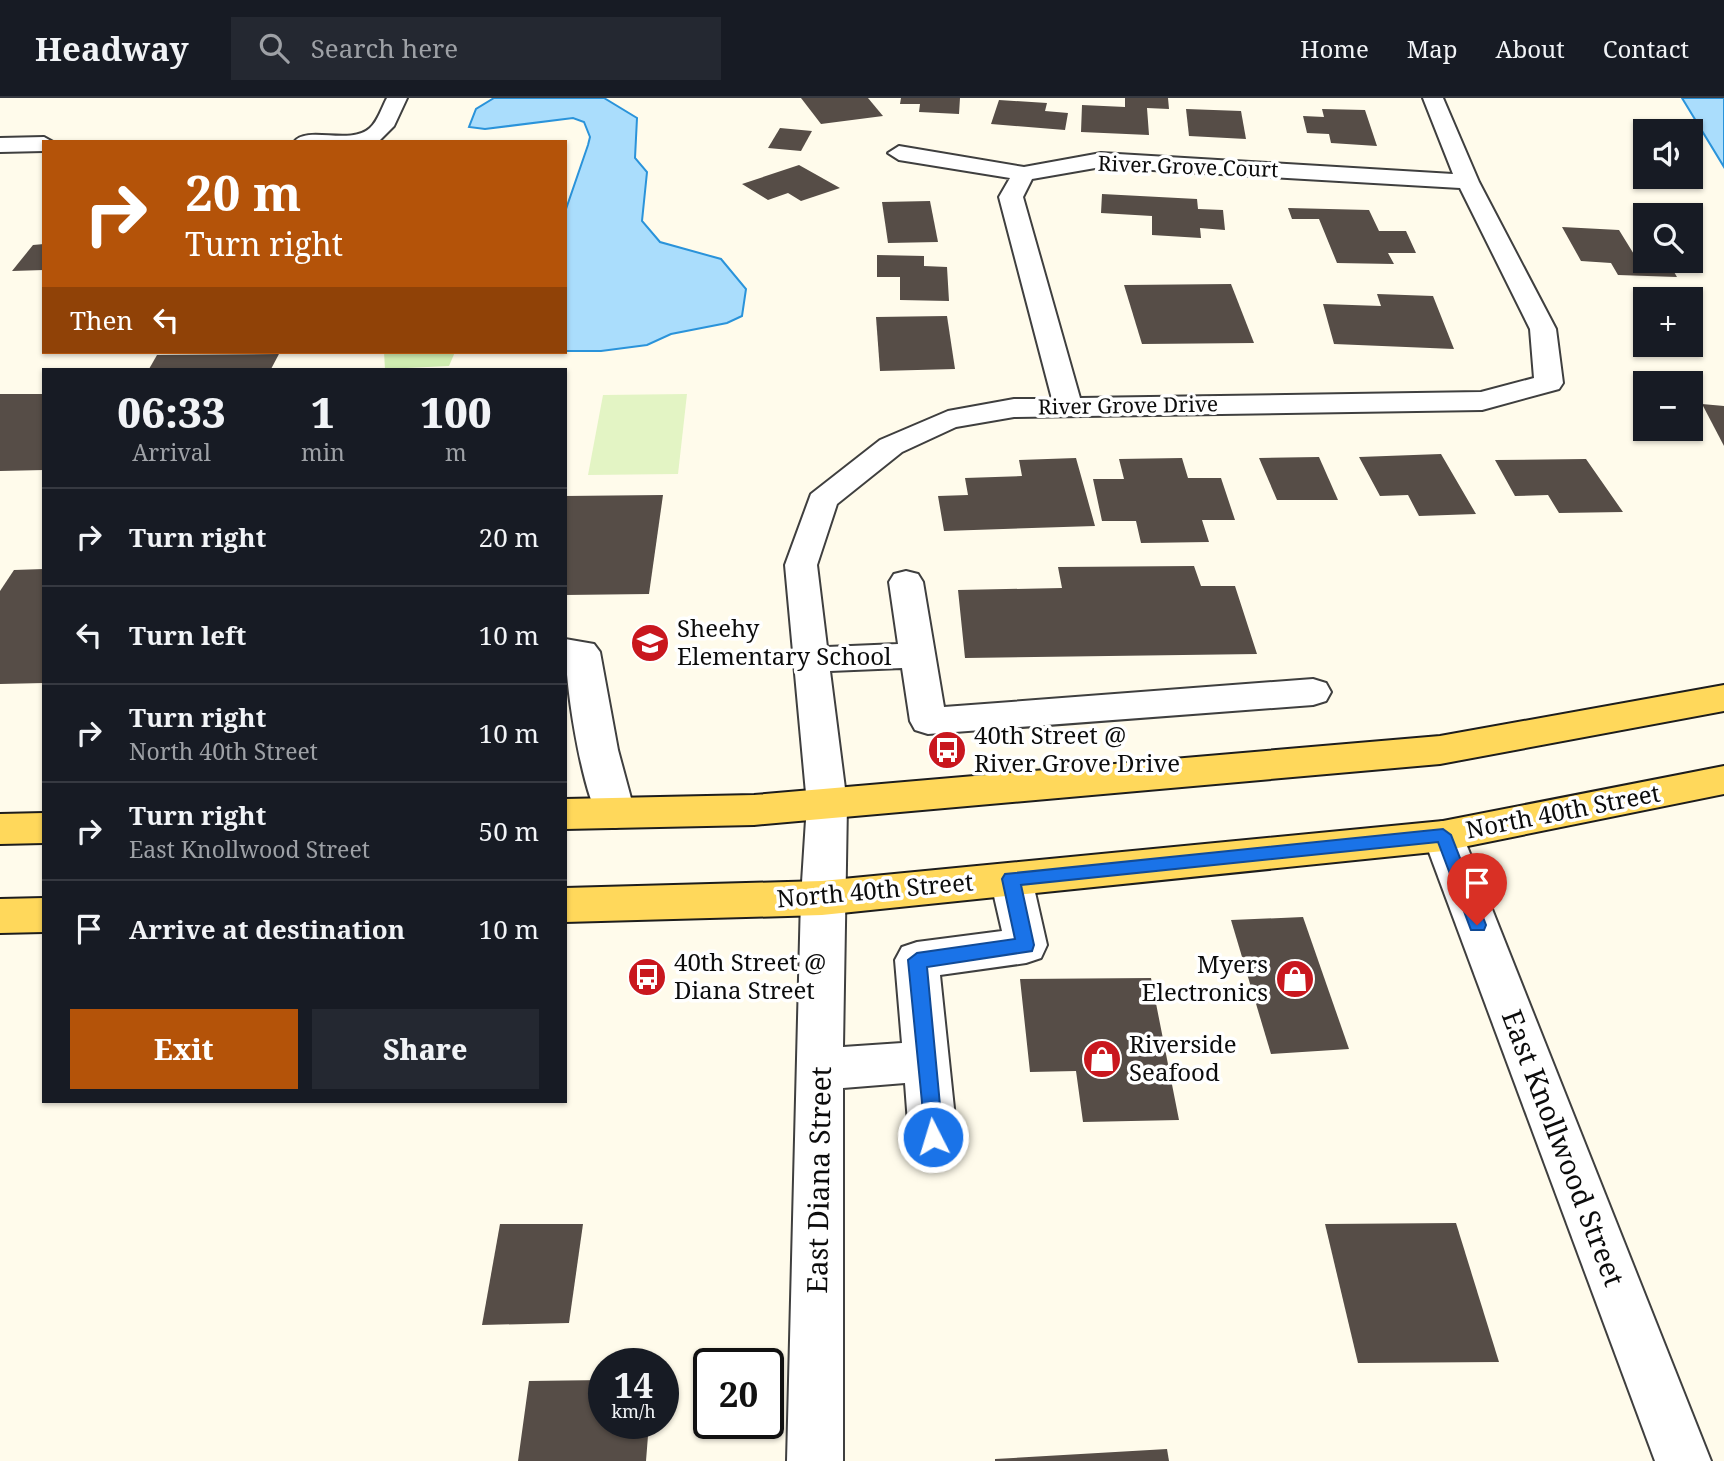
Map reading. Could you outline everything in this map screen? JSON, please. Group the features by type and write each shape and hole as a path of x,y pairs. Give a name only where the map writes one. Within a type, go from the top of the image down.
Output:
{"main road":[{"path":"567,814 754,810 1440,750 1724,698"},
{"name":"North 40th Street","path":"567,905 822,898 1443,835 1724,780"},
{"path":"0,829 42,828"},
{"path":"0,916 42,915"}],"street":[{"path":"336,140 366,138 378,132 397,98"},
{"name":"River Grove Drive","path":"822,898 827,804 801,565 822,501 851,475 891,446 948,420 1014,408 1068,405 1482,401 1549,383 1543,329 1468,182 1433,98"},
{"path":"0,145 42,144"},
{"name":"River Grove Court","path":"899,153 1024,174 1101,160 1468,182"},
{"path":"1024,174 1011,197 1068,405"},
{"path":"906,582 928,721 1313,692"},
{"path":"567,651 582,652 599,750 615,813"},
{"path":"812,660 917,655"},
{"name":"East Knollwood Street","path":"1443,835 1683,1461"},
{"path":"933,1137 917,960 1026,945 1011,879"},
{"name":"East Diana Street","path":"815,1461 822,898"},
{"path":"821,1069 927,1060"}],"green space":[{"path":"384,354 454,354 449,366 385,368"},
{"path":"687,394 678,474 588,475 603,395"}],"water":[{"path":"494,98 604,98 637,118 635,158 647,172 642,221 660,242 721,259 746,289 742,316 727,323 671,334 647,345 601,351 567,351 567,206 590,137 584,122 573,118 485,129 469,127 476,109"},
{"path":"1682,98 1724,98 1724,167 1703,132 1703,119 1695,119"}],"building":[{"path":"801,98 868,98 883,116 821,124"},
{"path":"901,98 960,98 959,114 919,112 920,104 900,104"},
{"path":"1125,98 1168,98 1169,109 1147,108 1149,135 1081,132 1082,105 1125,107"},
{"path":"999,100 1047,103 1045,111 1068,113 1065,130 991,124"},
{"path":"1186,109 1241,111 1246,139 1189,136"},
{"path":"1322,109 1365,110 1377,146 1331,143 1329,134 1307,133 1303,116 1324,117"},
{"path":"780,128 812,131 801,151 768,148"},
{"path":"799,165 840,188 801,201 788,193 768,200 742,184"},
{"path":"1102,194 1197,199 1198,209 1223,210 1225,230 1200,228 1201,238 1152,235 1152,216 1101,213"},
{"path":"930,201 938,242 888,243 882,202"},
{"path":"1288,208 1369,210 1379,231 1406,231 1416,253 1388,253 1394,264 1337,263 1319,219 1292,219"},
{"path":"1562,227 1619,230 1633,253 1633,273 1675,273 1677,277 1618,275 1611,263 1581,261"},
{"path":"42,244 42,270 12,271 33,245"},
{"path":"877,255 924,256 924,266 947,267 949,301 900,300 900,277 877,277"},
{"path":"1231,284 1254,343 1142,344 1124,285"},
{"path":"1377,294 1433,296 1454,349 1334,344 1323,304 1381,306"},
{"path":"947,316 955,369 880,371 876,317"},
{"path":"279,354 272,368 150,368 157,355"},
{"path":"0,394 42,394 42,470 0,471"},
{"path":"1703,404 1724,406 1724,446 1703,406"},
{"path":"1441,454 1476,514 1419,516 1408,495 1380,496 1359,457"},
{"path":"1319,457 1338,500 1277,500 1259,458"},
{"path":"1076,458 1095,526 944,531 938,496 968,495 965,478 1022,476 1019,460"},
{"path":"1182,458 1188,478 1221,478 1235,520 1202,520 1209,542 1141,543 1136,521 1102,521 1093,479 1124,479 1119,459"},
{"path":"1586,459 1623,512 1559,513 1548,495 1515,496 1495,460"},
{"path":"663,495 649,594 567,595 567,496"},
{"path":"1194,566 1201,586 1235,586 1257,654 965,658 958,590 1062,588 1058,567"},
{"path":"42,569 42,683 0,684 0,591 14,570"},
{"path":"1303,917 1349,1049 1271,1054 1231,920"},
{"path":"1151,978 1179,1120 1083,1122 1076,1071 1030,1072 1020,979"},
{"path":"1456,1223 1499,1362 1358,1363 1325,1224"},
{"path":"500,1224 583,1224 569,1323 482,1325"},
{"path":"588,1380 588,1439 648,1439 646,1461 518,1461 529,1381"},
{"path":"1167,1449 1169,1461 995,1461 995,1459"}],"place":[{"name":"Sheehy Elementary School","path":"650,643"},
{"name":"40th Street @ River Grove Drive","path":"947,750"},
{"name":"40th Street @ Diana Street","path":"647,977"},
{"name":"Myers Electronics","path":"1295,979"},
{"name":"Riverside Seafood","path":"1102,1059"}],"route":[{"path":"933,1137 917,960 1026,945 1011,879 1443,835 1477,925"}]}
